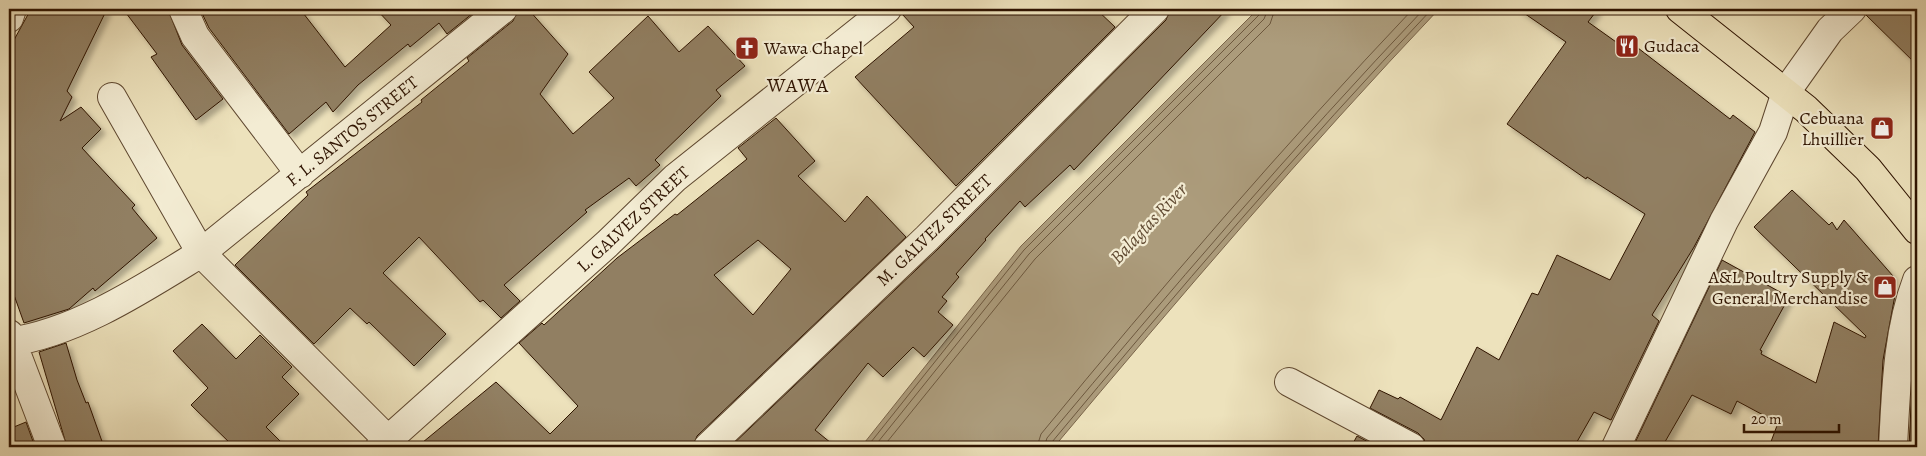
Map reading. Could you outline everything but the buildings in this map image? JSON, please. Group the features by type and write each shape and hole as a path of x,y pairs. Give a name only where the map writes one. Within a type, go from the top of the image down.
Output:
{"highway":[{"path":"1680,9 1786,92 1868,169 1917,230"}],"street":[{"path":"9,18 12,9"},
{"path":"182,9 195,36 300,174"},
{"name":"F. L. SANTOS STREET","path":"10,339 68,326 148,285 200,253 503,9"},
{"name":"L. GALVEZ STREET","path":"388,445 607,244 675,178 887,9"},
{"name":"M. GALVEZ STREET","path":"708,447 927,238 1155,9"},
{"path":"1616,447 1724,221 1773,132 1786,92 1830,30 1852,9"},
{"path":"112,97 200,253 388,445"},
{"path":"1893,447 1896,372 1911,296 1917,280"},
{"path":"10,339 52,447"},
{"path":"1290,382 1411,447"}],"water":[{"name":"Balagtas River","path":"1258,9 1439,9 1243,225 1054,447 861,447 1021,246"}],"place":[{"name":"Gudaca","path":"1627,46"},
{"name":"Wawa Chapel","path":"747,48"},
{"name":"Cebuana Lhuillier","path":"1882,128"},
{"name":"A&L Poultry Supply & General Merchandise","path":"1885,287"}],"district":[{"name":"WAWA","path":"798,85"}]}
